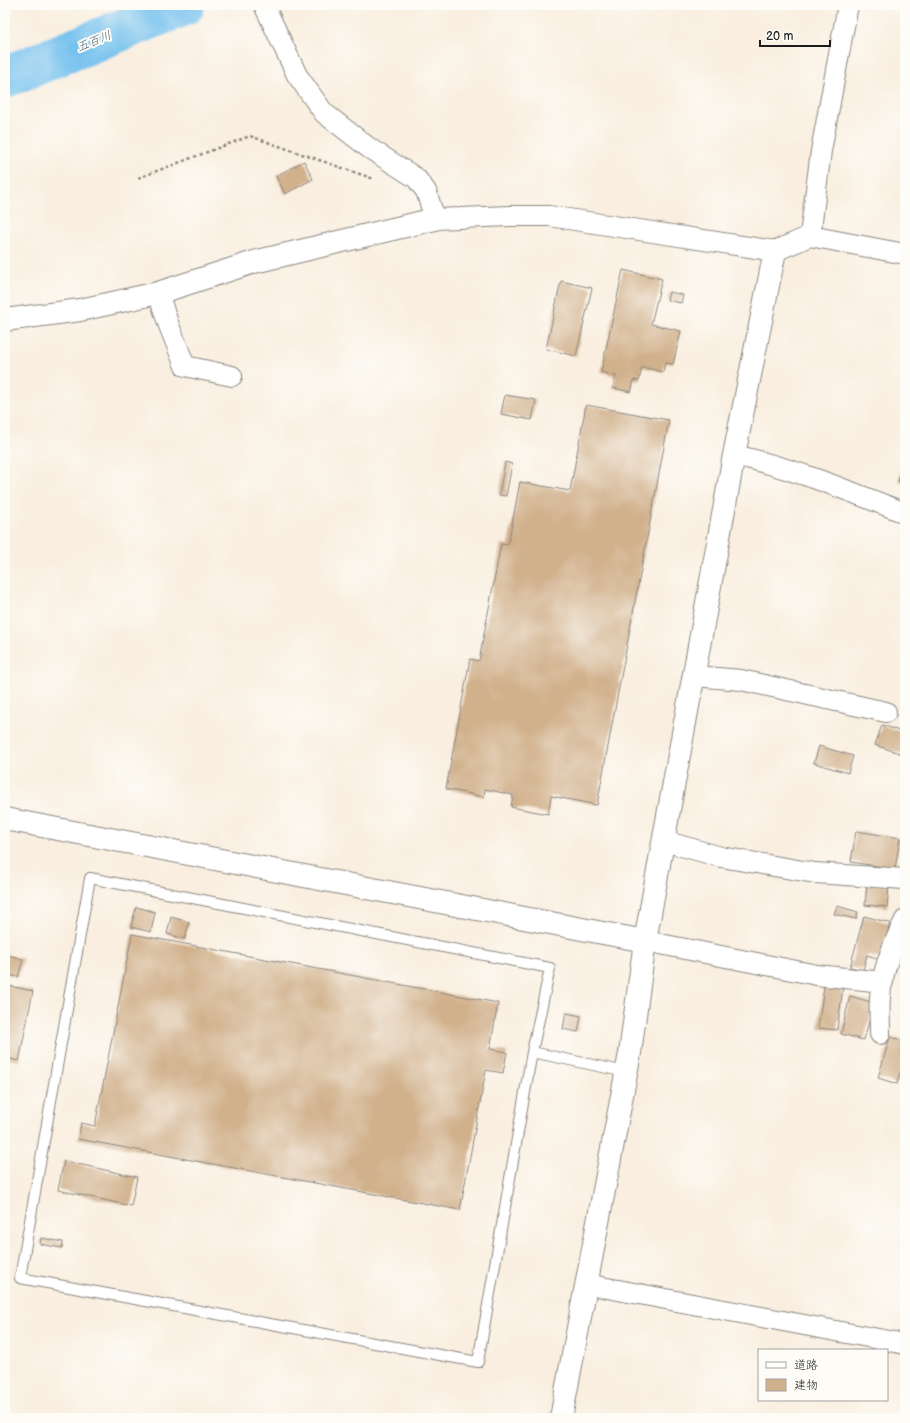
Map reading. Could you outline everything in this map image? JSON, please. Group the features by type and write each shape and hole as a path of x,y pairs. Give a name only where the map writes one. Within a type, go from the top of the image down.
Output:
{"street":[{"path":"264,5 297,75 324,113 369,148 416,178 426,190 436,219"},
{"path":"810,236 821,151 848,5"},
{"path":"5,320 80,310 158,293 254,262 436,219 549,216 775,252 810,236 905,254"},
{"path":"561,1418 626,1072 645,941 734,455 775,252"},
{"path":"158,293 168,324 185,366 232,376"},
{"path":"734,455 765,462 844,489 905,513"},
{"path":"694,676 741,680 886,712"},
{"path":"5,819 817,975 883,982"},
{"path":"664,841 721,857 815,873 905,879"},
{"path":"880,1034 880,996 886,965 905,920"},
{"path":"586,1284 905,1344"}],"lane":[{"path":"90,878 550,968 532,1052 478,1362 20,1278 90,878"},
{"path":"532,1052 626,1072"}],"path":[{"path":"138,178 250,136 375,179"}],"building":[{"path":"304,161 313,179 285,194 276,176"},
{"path":"623,270 662,279 651,324 681,331 673,364 665,363 663,372 642,367 639,381 634,380 631,392 613,388 616,376 601,372"},
{"path":"561,281 592,288 576,356 546,349"},
{"path":"669,292 683,295 681,303 667,300"},
{"path":"505,395 536,400 532,420 501,414"},
{"path":"586,405 669,420 597,805 551,796 548,814 511,807 513,795 485,789 484,797 446,789 470,659 479,661 501,544 508,545 520,482 570,491"},
{"path":"905,460 905,483 898,481"},
{"path":"505,462 512,464 506,496 499,495"},
{"path":"882,725 905,733 905,755 875,745"},
{"path":"819,746 853,756 848,773 814,763"},
{"path":"856,831 900,838 895,869 851,862"},
{"path":"867,884 889,886 887,907 865,905"},
{"path":"837,906 858,912 856,919 834,914"},
{"path":"136,907 155,912 151,932 131,927"},
{"path":"864,916 890,923 880,959 867,955 863,970 850,967"},
{"path":"171,917 189,922 185,939 167,934"},
{"path":"132,934 498,1003 490,1049 507,1052 503,1073 486,1070 460,1210 78,1139 81,1123 95,1126"},
{"path":"8,955 23,959 18,977 5,974"},
{"path":"5,985 33,991 19,1061 5,1058"},
{"path":"824,986 843,988 837,1030 818,1028"},
{"path":"850,996 874,1003 864,1040 841,1034"},
{"path":"566,1013 581,1016 578,1032 563,1029"},
{"path":"890,1037 905,1041 905,1074 900,1073 897,1084 878,1078"},
{"path":"64,1161 137,1177 131,1206 58,1190"},
{"path":"41,1238 63,1242 62,1248 40,1244"}],"waterway":[{"name":"五百川","path":"5,77 184,5"}]}
